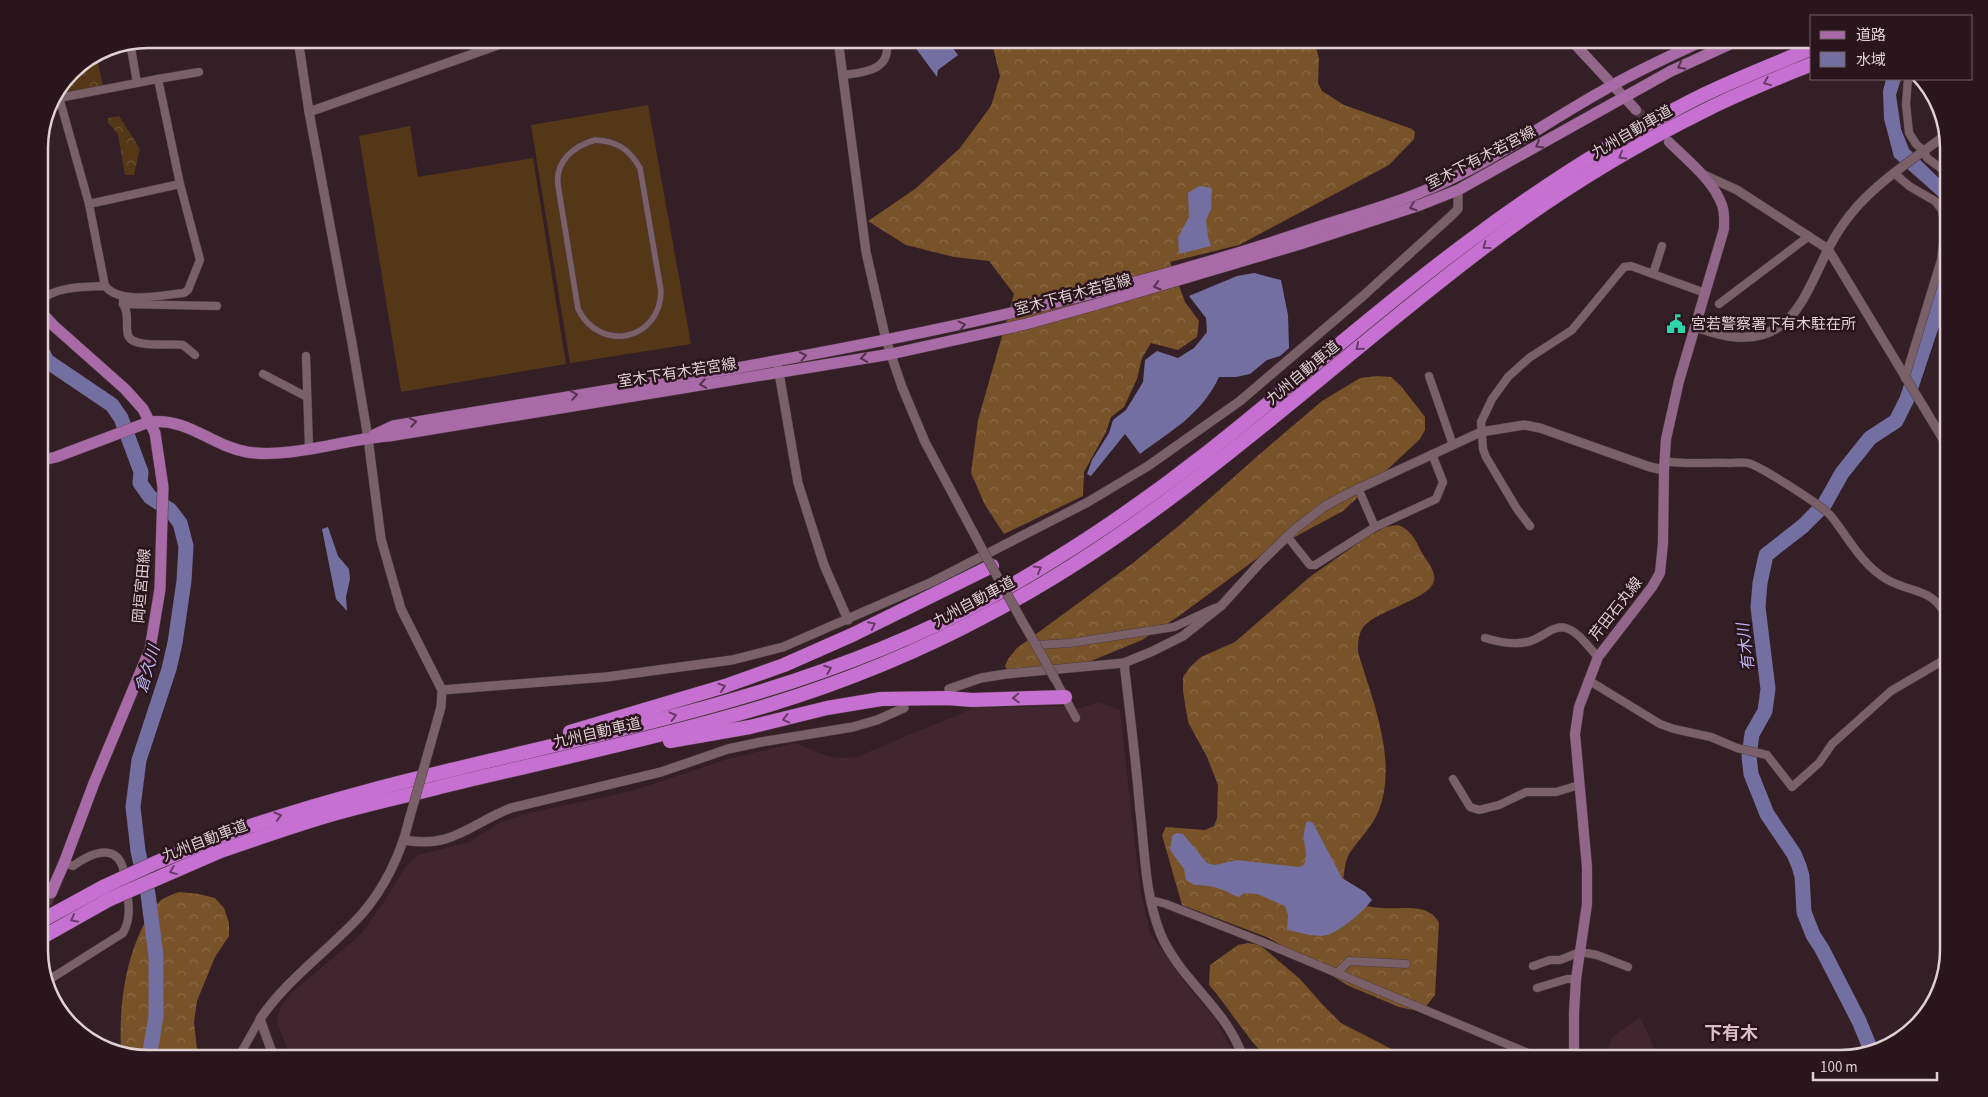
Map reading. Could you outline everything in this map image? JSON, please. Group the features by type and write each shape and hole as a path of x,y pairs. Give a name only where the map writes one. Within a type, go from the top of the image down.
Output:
{"highway":[{"name":"九州自動車道","path":"48,934 110,900 272,818 327,801 695,711 766,690 863,656 918,633 982,601 1055,559 1110,524 1202,457 1427,273 1528,198 1597,154 1697,98 1810,49"},
{"name":"九州自動車道","path":"48,917 105,886 155,863 333,814 682,729 771,704 868,669 924,646 988,615 1110,542 1164,504 1270,422 1474,255 1534,211 1604,166 1672,128 1754,87 1810,65"},
{"path":"440,772 724,686 784,665 852,635 986,569"},
{"path":"475,779 532,770 675,740 750,727 854,703 880,699 947,698 972,700 1065,697"}],"main road":[{"path":"1579,48 1636,110"},
{"name":"室木下有木若宮線","path":"778,367 886,340 1090,295 1237,254 1392,204 1454,178 1614,84 1688,48"},
{"name":"室木下有木若宮線","path":"48,459 150,422 173,422 185,426 217,443 248,452 271,453 309,448 389,436 778,367 891,354 1026,324 1300,244 1420,205 1458,190 1624,96 1719,48"},
{"name":"芹田石丸線","path":"1574,1050 1576,978 1587,904 1587,867 1576,734 1579,707 1598,657 1657,580 1663,543 1664,466 1672,412 1694,327 1722,238 1724,219 1723,207 1718,198 1700,173 1669,142"},
{"name":"岡垣宮田線","path":"48,319 125,388 142,409 155,433 162,472 163,494 160,589 150,649 94,783 51,893"}],"street":[{"path":"243,1050 260,1019 282,990 362,913 382,886 404,840 442,707 442,690 401,609 381,539 368,438 352,342 308,112 299,48"},
{"path":"308,112 489,48"},
{"path":"840,48 866,252 886,340 902,387 925,442 981,547 986,569 1022,621 1076,718"},
{"path":"844,75 877,68 884,61 887,48"},
{"path":"131,49 137,84"},
{"path":"63,93 137,84 199,72"},
{"path":"123,300 184,293 188,290 200,260 180,184 158,79"},
{"path":"1908,80 1906,104 1910,133 1927,158 1940,168"},
{"path":"60,100 89,204 105,286 111,293 123,300 217,306"},
{"path":"1694,327 1734,337 1750,337 1768,333 1781,326 1793,316 1803,302 1838,231 1865,197 1940,139"},
{"path":"595,140 606,140 626,149 640,168 661,292 661,302 652,321 645,328 626,336 609,336 598,331 582,318 578,309 558,185 558,172 571,151 581,144 595,140"},
{"path":"1895,172 1909,186 1935,201 1940,207"},
{"path":"1700,173 1737,190 1828,250 1940,435"},
{"path":"89,204 180,184"},
{"path":"442,690 606,677 732,660 783,647 932,582 1088,502 1148,466 1240,401 1450,217 1458,208 1458,190"},
{"path":"1719,304 1809,236"},
{"path":"1653,274 1662,246"},
{"path":"1906,379 1940,263"},
{"path":"1530,526 1517,510 1491,467 1483,448 1481,422 1492,399 1508,377 1529,358 1572,330 1624,266 1631,266 1705,293"},
{"path":"48,294 73,287 105,286"},
{"path":"123,300 126,308 128,334 131,339 148,345 183,345 195,355"},
{"path":"306,356 309,448"},
{"path":"778,367 798,484 824,565 848,620"},
{"path":"263,374 307,397"},
{"path":"1429,376 1453,445"},
{"path":"949,689 981,678 1006,674 1124,664 1183,636 1222,605 1287,536 1326,506 1358,488 1482,432 1524,425 1540,428 1650,467 1682,464 1747,463 1763,469 1830,514 1860,556 1872,568 1885,578 1930,596 1940,605"},
{"path":"1287,536 1310,565 1315,565 1375,527 1436,499 1443,482 1432,454"},
{"path":"1358,488 1375,527"},
{"path":"1036,645 1070,643 1174,627 1222,605"},
{"path":"1485,638 1500,642 1528,642 1542,638 1559,628 1566,628 1580,638 1598,657"},
{"path":"1588,680 1660,724 1711,737 1737,748 1767,755 1792,787 1818,763 1832,744 1891,691 1940,662"},
{"path":"1124,664 1151,900 1162,937 1187,977 1223,1019 1234,1036 1239,1050"},
{"path":"404,840 421,843 449,839 460,835 492,815 511,808 661,772 728,750 761,742 853,727 877,720 904,708"},
{"path":"1453,779 1470,807 1479,810 1499,805 1526,792 1556,792 1579,785"},
{"path":"52,977 122,933 130,912 124,863 116,856 106,852 93,854 73,866 64,863"},
{"path":"1151,900 1256,939 1521,1050"},
{"path":"1533,966 1550,960 1560,960 1580,952 1597,955 1628,967"},
{"path":"1337,973 1350,961 1406,964"},
{"path":"1537,988 1576,978"},
{"path":"260,1019 271,1050"}],"shaded area":[{"path":"1099,702 1120,710 1140,889 1150,933 1184,982 1215,1018 1232,1050 288,1050 277,1023 279,1009 290,994 361,934 406,866 418,855 469,842 498,824 528,813 632,791 727,759 795,743 825,755 841,758 856,757 974,708 1052,706 1080,708"},
{"path":"1640,1017 1655,1050 1599,1050 1608,1048 1612,1037"}],"green space":[{"path":"993,48 1316,48 1319,59 1318,83 1322,91 1344,105 1412,129 1415,132 1414,139 1389,165 1239,245 1170,262 1185,302 1199,321 1197,337 1178,350 1151,343 1142,358 1137,379 1124,407 1111,417 1106,432 1084,472 1083,496 1004,534 985,505 971,473 978,420 1014,294 989,261 954,257 906,245 868,221 915,189 960,148 991,106 1000,76"},
{"path":"98,61 103,86 64,94 77,77"},
{"path":"648,105 691,344 570,363 531,125"},
{"path":"119,116 140,149 134,175 125,175 118,134 108,123 108,118"},
{"path":"410,126 418,177 533,158 566,364 401,392 359,136"},
{"path":"1391,377 1401,386 1425,417 1425,430 1420,439 1343,511 1263,554 1179,616 1142,640 1091,661 1058,671 1009,673 1005,666 1017,648 1133,563 1181,524 1322,401 1360,378"},
{"path":"1398,525 1413,536 1429,563 1434,581 1423,594 1368,623 1360,634 1358,652 1381,730 1386,771 1384,791 1379,810 1370,827 1347,858 1342,888 1355,904 1379,908 1414,908 1428,912 1439,923 1435,995 1424,1009 1418,1011 1399,1007 1349,986 1269,938 1182,905 1162,835 1166,827 1205,830 1214,826 1217,818 1218,785 1207,757 1188,722 1183,691 1183,677 1190,667 1201,657 1235,642 1311,576 1364,539 1385,527"},
{"path":"179,892 215,898 224,908 229,923 229,936 215,957 197,1001 194,1022 197,1050 148,1050 121,1046 122,1004 131,957 147,918 163,899"},
{"path":"1248,943 1260,945 1300,979 1341,1023 1393,1050 1260,1050 1209,985 1210,965 1238,945"}],"water":[{"path":"916,48 953,48 958,55 938,70 937,77"},
{"path":"1886,80 1901,80 1896,95 1901,129 1909,149 1940,179 1940,198 1894,157 1884,119 1883,91"},
{"path":"1199,186 1212,188 1211,209 1206,220 1211,246 1179,254 1178,237 1189,217 1188,193"},
{"path":"1254,273 1281,280 1288,315 1289,348 1280,356 1267,360 1250,374 1236,377 1219,377 1212,390 1195,411 1175,429 1140,454 1125,434 1091,476 1087,474 1092,460 1109,433 1113,420 1126,410 1143,382 1145,360 1157,351 1178,358 1194,348 1207,332 1206,318 1189,296 1237,276"},
{"path":"328,527 338,556 349,569 350,579 346,597 347,611 336,599 322,529"},
{"path":"1308,821 1313,823 1342,878 1365,892 1372,900 1356,916 1328,935 1309,935 1287,930 1288,915 1285,906 1257,894 1244,893 1239,897 1216,888 1194,885 1186,880 1184,869 1170,850 1172,836 1176,833 1183,834 1207,863 1215,865 1237,860 1299,867 1304,865 1305,861 1304,836"}],"waterway":[{"name":"有木川","path":"1869,1045 1859,1021 1813,935 1804,912 1802,876 1794,854 1767,814 1751,774 1749,756 1752,734 1765,711 1768,689 1758,607 1760,583 1766,555 1803,526 1824,505 1842,473 1870,438 1896,421 1907,399 1940,300"},
{"name":"倉久川","path":"48,362 112,405 121,418 141,472 140,483 150,497 170,510 180,523 186,546 184,581 175,643 169,669 139,760 133,807 138,851 148,894 156,956 156,1016 150,1050"}],"tunnel":[{"path":"1636,110 1654,127"},
{"path":"48,899 51,893"}],"place":[{"name":"宮若警察署下有木駐在所","path":"1676,324"}],"district":[{"name":"下有木","path":"1731,1033"}]}
